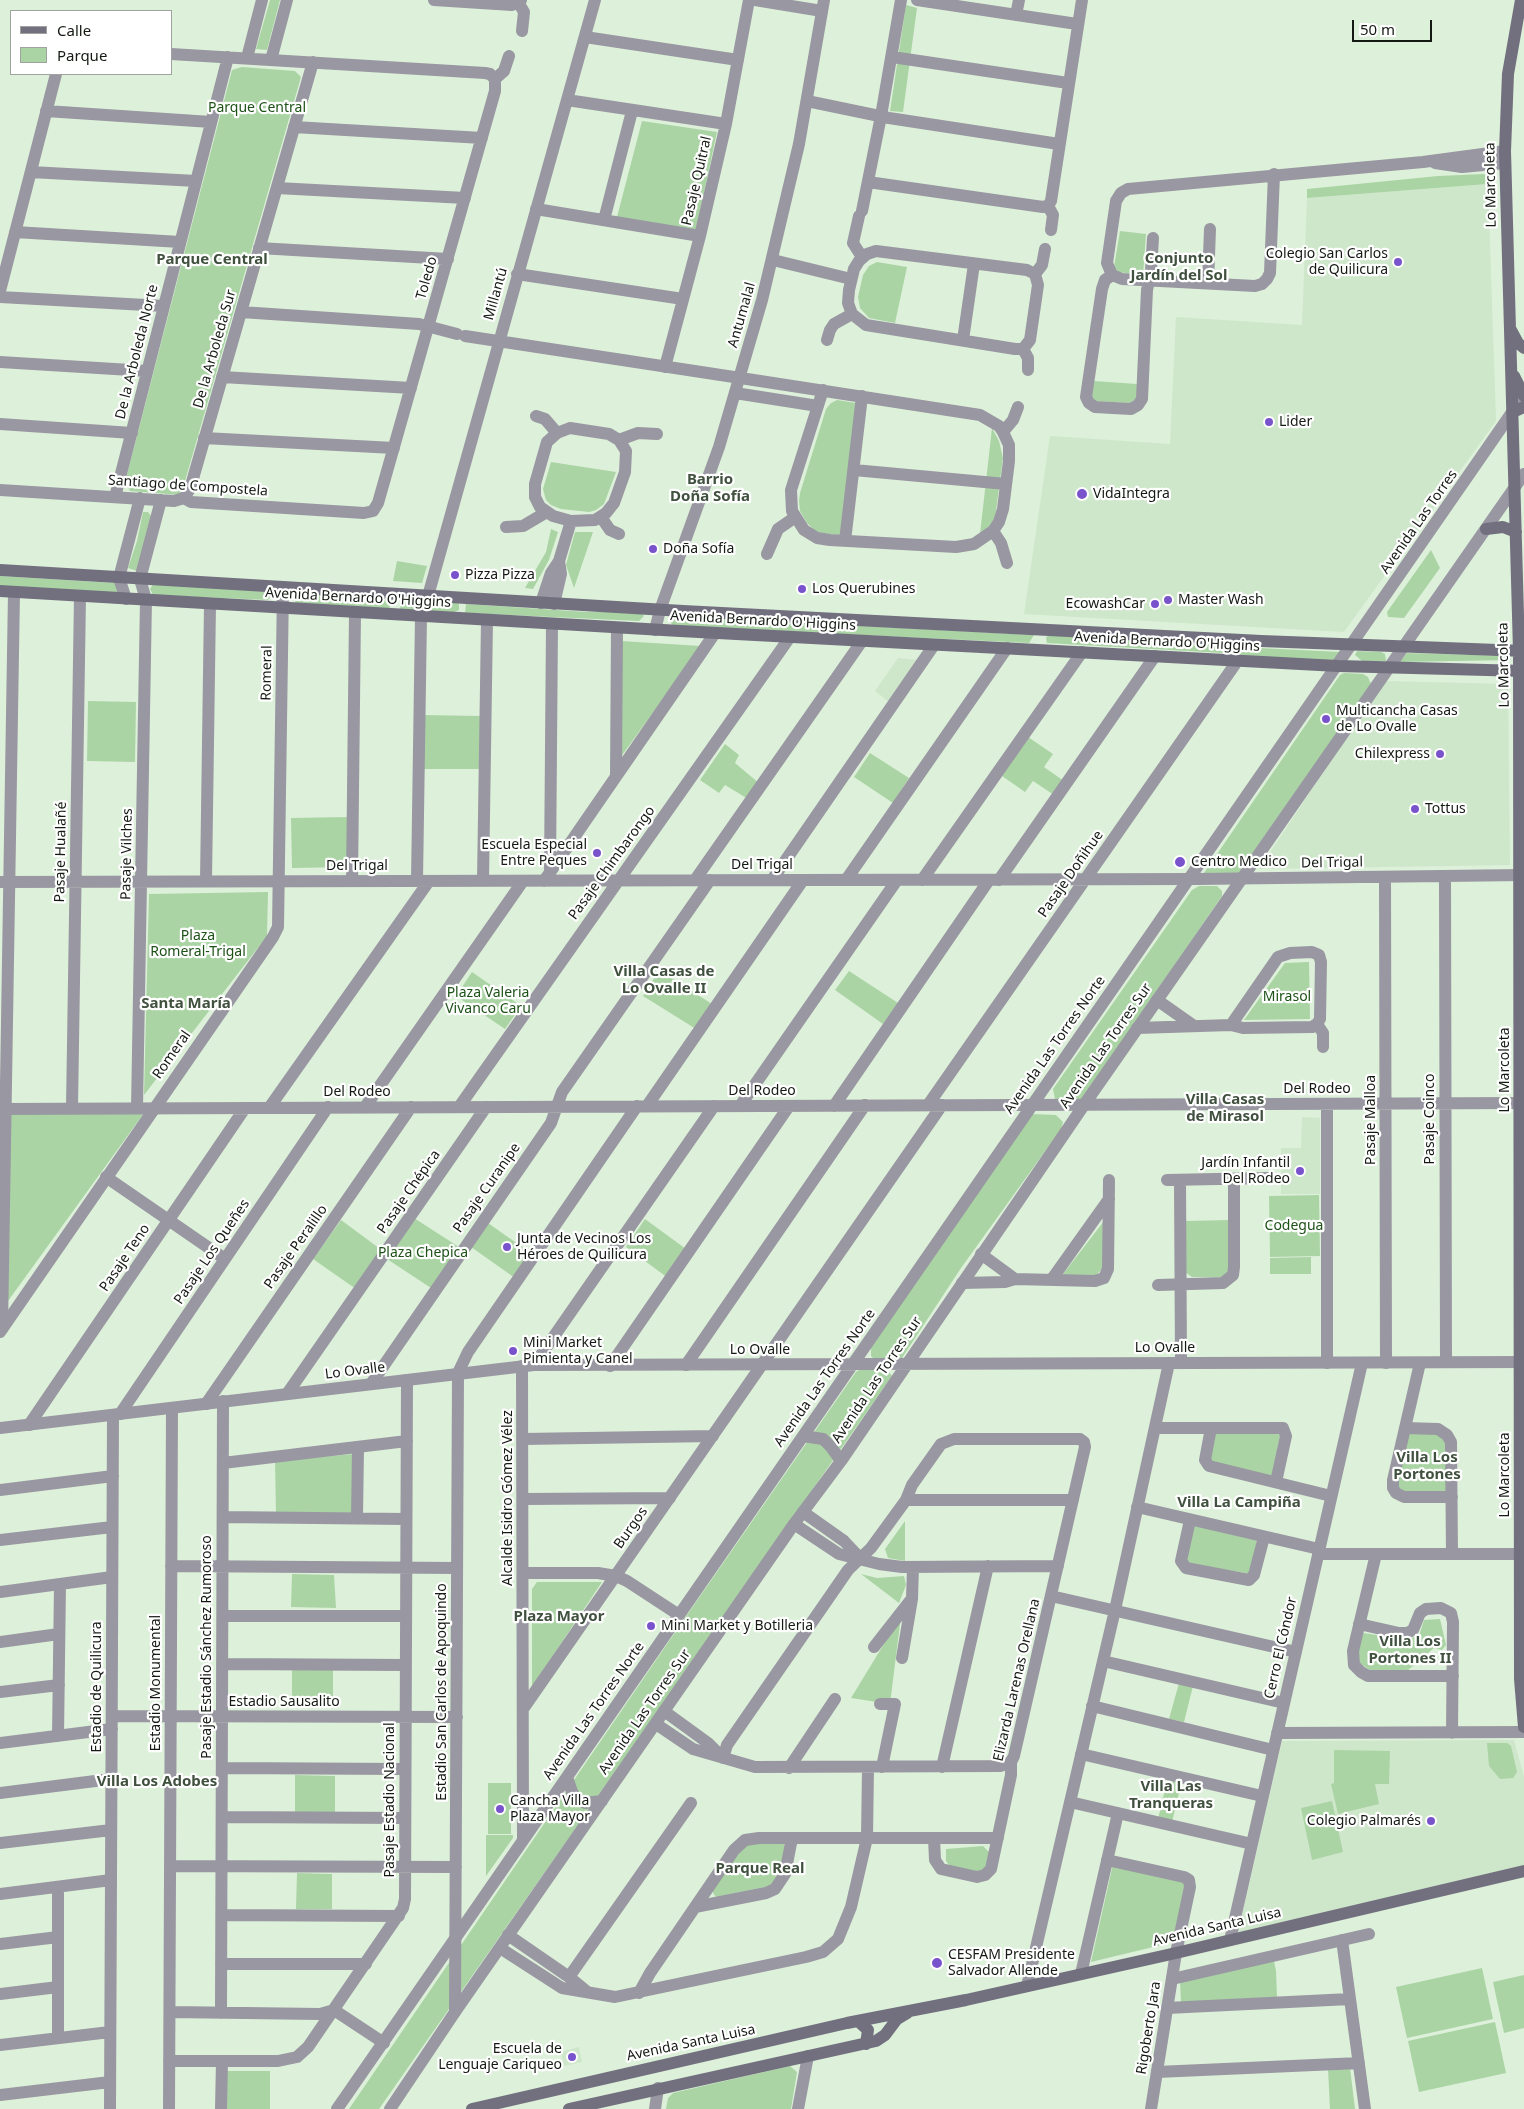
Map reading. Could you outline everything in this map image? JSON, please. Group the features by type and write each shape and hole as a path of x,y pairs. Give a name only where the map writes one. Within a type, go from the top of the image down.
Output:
{"main road":[{"name":"Lo Marcoleta","path":"1521,0 1508,74 1505,157 1511,371 1518,409 1516,487 1522,651 1520,1696 1524,1727"},
{"path":"1510,328 1518,343 1524,348"},
{"name":"Lo Marcoleta","path":"1511,371 1524,396"},
{"path":"1486,529 1503,527 1519,538"},
{"name":"Avenida Bernardo O'Higgins","path":"0,570 660,610 1352,645 1522,651"},
{"name":"Avenida Bernardo O'Higgins","path":"0,591 934,645 1338,666 1522,671"},
{"path":"391,615 396,601 403,594"},
{"path":"459,618 463,608 462,598"},
{"path":"1045,630 1042,640 1045,650"},
{"path":"1160,656 1167,644 1165,636"},
{"name":"Avenida Santa Luisa","path":"472,2109 858,2021 1027,1986 1524,1872"},
{"name":"Avenida Santa Luisa","path":"569,2109 866,2044 879,2040 900,2016 917,2010"},
{"path":"858,2021 868,2030 866,2044"},
{"path":"608,2077 602,2083 601,2088 604,2096 613,2099"}],"street":[{"path":"247,58 262,0"},
{"path":"271,60 287,0"},
{"path":"434,0 509,4 520,1 524,12 522,31"},
{"name":"Millantú","path":"428,596 595,0"},
{"name":"Pasaje Quitral","path":"665,367 700,236 726,124 749,0"},
{"path":"755,0 823,6"},
{"path":"862,257 853,243 882,116 901,0"},
{"path":"917,0 1077,24"},
{"path":"1016,15 1019,0"},
{"path":"1048,206 1051,201 1082,0"},
{"name":"Antumalal","path":"655,630 660,610 701,499 740,378 772,260 808,101 823,6"},
{"path":"585,38 738,60"},
{"path":"172,54 485,73 490,74 495,79"},
{"name":"Toledo","path":"373,511 378,503 448,259 495,91 495,79 504,71 509,56"},
{"name":"De la Arboleda Norte","path":"128,497 120,480 228,57"},
{"path":"892,57 1068,83"},
{"name":"De la Arboleda Sur","path":"184,498 190,489 313,62"},
{"path":"0,291 56,75"},
{"path":"567,100 726,124"},
{"path":"808,101 882,116 1059,144"},
{"path":"46,111 211,122"},
{"path":"604,220 632,111"},
{"path":"294,127 482,138"},
{"path":"1274,174 1270,273 1265,282 1255,286 1118,279 1112,275 1107,263 1116,201 1121,193 1132,188 1274,174 1505,157"},
{"path":"30,172 196,182"},
{"path":"868,182 1044,207 1048,206"},
{"path":"277,188 465,198"},
{"path":"1048,206 1053,215 1051,230"},
{"path":"536,209 700,236"},
{"path":"1208,283 1210,229"},
{"path":"15,232 180,242"},
{"path":"1112,275 1105,280 1102,289 1087,393 1089,403 1095,407 1127,410 1138,405 1142,396 1153,238"},
{"path":"259,248 448,259"},
{"path":"1035,274 1042,265 1045,249"},
{"path":"881,251 974,264 1027,270 1035,274 1038,281 1030,340 1023,348 1015,349 872,326 862,323 852,314 848,296 851,279 856,265 862,257 872,252 881,251"},
{"path":"772,260 851,279"},
{"path":"963,340 974,264"},
{"path":"517,274 683,299"},
{"path":"0,297 164,306"},
{"path":"241,312 419,324 461,335 824,390 980,415 993,422 1003,432 1010,453 1001,516 994,531 981,541 962,547 817,538 804,530 794,518 790,504 790,490 824,390"},
{"path":"827,340 834,324 852,314"},
{"path":"1023,348 1028,358 1028,370"},
{"path":"0,362 148,371"},
{"path":"222,377 411,388"},
{"path":"735,393 818,406"},
{"path":"845,541 862,396"},
{"name":"Avenida Las Torres","path":"1338,666 1518,409 1524,396"},
{"path":"1003,432 1014,420 1018,407"},
{"path":"536,416 545,419 557,433"},
{"path":"0,424 132,432"},
{"path":"575,428 609,434 619,440 626,452 625,472 614,503 601,517 589,521 571,522 545,512 537,503 535,489 545,449 552,437 557,433 575,428"},
{"path":"619,440 638,434 656,434"},
{"path":"204,438 394,448"},
{"path":"854,470 1006,484"},
{"path":"1388,668 1524,474"},
{"name":"Santiago de Compostela","path":"0,490 161,500 184,498 191,502 373,511"},
{"path":"126,599 119,578 128,497"},
{"path":"146,600 140,579 161,500"},
{"path":"506,527 523,526 545,512"},
{"path":"601,517 610,530 619,534"},
{"path":"767,554 778,529 794,518"},
{"path":"548,603 561,578 559,562 571,522"},
{"path":"994,531 1001,543 1007,563"},
{"name":"Romeral","path":"1,1330 276,932 280,921 283,587"},
{"path":"1,1330 5,882 14,592"},
{"name":"Pasaje Hualañé","path":"72,1108 80,596"},
{"name":"Pasaje Vilches","path":"137,1108 146,600"},
{"path":"206,881 210,604"},
{"path":"352,881 355,612"},
{"path":"269,1108 423,881 421,616"},
{"path":"483,881 486,620"},
{"path":"547,876 552,624"},
{"path":"616,776 617,628"},
{"path":"547,876 715,633"},
{"name":"Pasaje Chimbarongo","path":"459,1107 790,637"},
{"path":"695,880 862,641"},
{"path":"772,880 934,645"},
{"path":"846,880 1007,648"},
{"path":"922,880 1082,652"},
{"path":"834,1106 994,880 1160,656"},
{"name":"Pasaje Doñihue","path":"928,1105 1238,660"},
{"name":"Avenida Las Torres Norte","path":"337,2109 1338,666"},
{"name":"Avenida Las Torres Sur","path":"390,2109 508,1935 794,1524 841,1461 905,1364 1388,668"},
{"name":"Del Trigal","path":"5,882 523,881 547,876 618,880 1085,880 1522,875"},
{"name":"Pasaje Coinco","path":"1445,876 1446,1362"},
{"name":"Pasaje Malloa","path":"1386,877 1386,1363"},
{"name":"Pasaje Curanipe","path":"371,1384 551,1122 562,1092 710,880"},
{"path":"458,1373 468,1352 803,880"},
{"path":"740,1106 896,880"},
{"path":"365,1107 523,881"},
{"path":"1231,1026 1278,957 1290,953 1315,953 1321,958 1321,1016 1318,1024 1323,1033 1323,1047"},
{"path":"1157,1000 1194,1026"},
{"path":"1137,1028 1194,1026 1231,1026 1243,1028 1309,1027 1318,1024"},
{"name":"Del Rodeo","path":"3,1109 1522,1103"},
{"path":"1326,1104 1327,1363"},
{"path":"686,1366 866,1105"},
{"name":"Burgos","path":"523,1709 942,1105"},
{"path":"528,1366 714,1106"},
{"path":"610,1366 789,1106"},
{"name":"Pasaje Los Queñes","path":"116,1414 225,1259 328,1107"},
{"name":"Pasaje Peralillo","path":"206,1404 411,1107"},
{"name":"Pasaje Chépica","path":"287,1394 486,1107"},
{"name":"Pasaje Teno","path":"29,1425 245,1108"},
{"path":"106,1177 225,1259"},
{"path":"1027,1986 1115,1610 1155,1428 1174,1363 1180,1284 1173,1180 1266,1178"},
{"path":"1158,1285 1223,1283 1233,1275 1234,1179"},
{"path":"962,1283 1005,1282 1015,1279 1052,1279 1062,1282 1101,1280 1106,1276 1108,1269 1109,1180"},
{"path":"1052,1279 1109,1199"},
{"path":"981,1254 1015,1279"},
{"path":"1420,1362 1393,1480 1394,1490 1404,1497 1452,1497"},
{"name":"Lo Ovalle","path":"0,1428 528,1366 1522,1362"},
{"name":"Cerro El Cóndor","path":"1230,1940 1362,1363"},
{"name":"Alcalde Isidro Gómez Vélez","path":"523,1840 523,1439 528,1366"},
{"name":"Estadio San Carlos de Apoquindo","path":"455,2012 458,1373"},
{"name":"Pasaje Estadio Nacional","path":"169,2061 284,2061 297,2057 308,2047 366,1964 399,1916 405,1900 407,1380"},
{"name":"Pasaje Estadio Sánchez Rumoroso","path":"221,2013 223,1402"},
{"name":"Estadio Monumental","path":"169,2109 172,1408"},
{"name":"Estadio de Quilicura","path":"110,2109 112,1526 116,1414"},
{"path":"1155,1428 1283,1428 1286,1436 1276,1482"},
{"path":"1211,1428 1205,1458 1207,1465 1331,1496"},
{"path":"1405,1428 1438,1429 1449,1438 1452,1450 1452,1554"},
{"path":"523,1439 713,1436"},
{"path":"803,1436 823,1439 841,1461"},
{"name":"Elizarda Larenas Orellana","path":"906,1500 912,1485 945,1441 954,1439 1077,1439 1084,1442 1086,1447 1014,1756 1011,1762 1011,1775 991,1869 985,1875 977,1877 941,1869 935,1860 934,1838"},
{"path":"223,1463 407,1441"},
{"path":"357,1518 358,1447"},
{"path":"0,1490 113,1476"},
{"path":"523,1499 670,1498"},
{"path":"723,1758 727,1745 848,1570 862,1559 906,1500 1073,1500"},
{"path":"1137,1507 1264,1537 1318,1552 1520,1554"},
{"path":"803,1512 844,1541 862,1559"},
{"path":"223,1517 406,1518"},
{"path":"1190,1520 1181,1561 1186,1568 1249,1580 1254,1575 1264,1537"},
{"path":"794,1524 839,1554 879,1564 913,1567 1058,1566"},
{"path":"0,1540 112,1526"},
{"path":"1376,1554 1353,1660 1356,1668 1363,1674 1370,1676 1453,1676"},
{"path":"172,1566 457,1568"},
{"path":"942,1767 988,1566"},
{"path":"902,1658 912,1599 913,1567"},
{"path":"523,1573 598,1573 616,1576 627,1581 679,1615"},
{"path":"0,1592 112,1577"},
{"path":"58,1736 60,1584"},
{"path":"1051,1596 1296,1652"},
{"path":"874,1647 912,1599"},
{"path":"1360,1624 1399,1633 1407,1633 1413,1630 1420,1613 1426,1608 1436,1607 1448,1611 1453,1622 1452,1733"},
{"path":"223,1616 406,1616"},
{"path":"0,1642 59,1634"},
{"path":"1103,1661 1284,1703"},
{"path":"222,1664 406,1664"},
{"path":"0,1692 58,1685"},
{"path":"789,1768 835,1699"},
{"path":"880,1704 895,1704 882,1767"},
{"path":"1092,1706 1273,1750"},
{"path":"664,1711 702,1738 723,1758"},
{"name":"Estadio Sausalito","path":"0,1743 58,1736 112,1723 171,1716 457,1717"},
{"path":"656,1724 693,1749 755,1766 789,1768 942,1767 1000,1766 1011,1762"},
{"path":"1277,1733 1524,1732"},
{"path":"693,1749 700,1745 702,1738"},
{"path":"1081,1754 1262,1796"},
{"path":"222,1768 405,1769"},
{"path":"500,1948 562,1988 615,1997 806,1957 828,1949 838,1939 844,1928 866,1838 868,1768"},
{"path":"567,1777 572,1792 577,1799 585,1803 602,1801"},
{"path":"0,1793 111,1779"},
{"path":"1070,1802 1252,1844"},
{"path":"569,1977 691,1803"},
{"path":"1080,1974 1118,1813"},
{"path":"222,1817 405,1818"},
{"path":"0,1843 111,1830"},
{"path":"638,1993 650,1972 734,1850 741,1843 754,1838 998,1838"},
{"path":"695,1907 766,1893 775,1889 783,1880 785,1874 792,1838"},
{"name":"Rigoberto Jara","path":"1107,1860 1184,1877 1189,1880 1190,1887 1176,1952 1151,2109"},
{"path":"170,1866 456,1867"},
{"path":"0,1894 111,1880"},
{"path":"58,1886 58,2038"},
{"path":"222,1915 399,1916"},
{"path":"1172,1979 1369,1934"},
{"path":"508,1935 569,1977 586,1992"},
{"path":"0,1944 58,1937"},
{"path":"1342,1940 1365,2109"},
{"path":"222,1964 366,1964"},
{"path":"0,1994 58,1987"},
{"path":"1167,2008 1350,1999"},
{"path":"170,2012 320,2014 334,2010 384,2043"},
{"path":"0,2045 110,2032"},
{"path":"798,2109 808,2056"},
{"path":"221,2109 222,2061"},
{"path":"1156,2072 1359,2063"},
{"path":"0,2095 110,2082"},
{"path":"654,2109 658,2088"}],"shaded area":[{"path":"1488,184 1496,421 1344,632 1024,614 1050,436 1170,444 1176,317 1302,325 1307,198"},
{"path":"898,658 918,660 889,702 875,691"},
{"path":"1384,681 1508,684 1510,865 1259,869"},
{"name":"Jardín Infantil Del Rodeo","path":"1302,1117 1320,1118 1320,1194 1281,1194 1281,1148 1301,1148"},
{"name":"Colegio Palmarés","path":"1514,1740 1524,1777 1524,1865 1238,1933 1282,1741"},
{"name":"Escuela de Lenguaje Cariqueo","path":"579,2047 582,2062 564,2066 561,2052"}],"green space":[{"path":"270,0 280,0 267,50 256,49"},
{"path":"906,5 917,8 903,112 890,111"},
{"name":"Parque Central","path":"242,67 295,71 301,77 181,495 130,491 125,482 232,70"},
{"path":"642,121 717,132 696,230 617,217"},
{"path":"1484,174 1489,178 1488,184 1307,198 1307,189 1438,176"},
{"path":"1120,231 1146,234 1143,275 1117,272 1114,267"},
{"path":"877,262 907,267 895,323 869,318 860,308 858,297 863,275 869,266"},
{"path":"1094,381 1137,384 1137,399 1129,403 1094,401 1091,395"},
{"path":"837,400 856,403 841,535 820,533 814,530 800,511 799,501 826,409"},
{"path":"992,428 999,441 1003,458 995,518 988,528 980,534"},
{"path":"551,462 616,472 604,504 596,510 589,512 561,509 551,505 546,500 543,489"},
{"path":"143,512 148,512 154,520 137,571 128,568 137,541"},
{"path":"551,529 558,532 549,560 533,589 525,588 546,552"},
{"path":"575,532 593,532 574,588 566,565"},
{"path":"1431,550 1440,568 1404,618 1388,617 1387,612"},
{"path":"397,561 427,566 422,583 393,581"},
{"path":"0,576 115,583 121,593 0,587"},
{"path":"153,584 268,591 272,595 268,600 153,595 150,589"},
{"path":"296,594 393,598 389,609 295,604"},
{"path":"401,599 456,601 459,604 459,610 454,612 400,610"},
{"path":"466,604 587,612 640,611 644,616 639,621 465,613"},
{"path":"674,616 1034,635 1029,643 674,626 669,621"},
{"path":"1048,635 1226,646 1223,653 1047,643 1046,638"},
{"path":"621,641 701,646 620,758"},
{"path":"1239,647 1340,652 1334,661 1237,657"},
{"path":"1357,651 1381,652 1385,654 1386,661 1362,661 1355,655"},
{"path":"1407,653 1509,656 1511,660 1400,662"},
{"path":"1344,673 1363,674 1368,677 1371,684 1238,874 1204,873 1340,675"},
{"path":"88,701 136,702 135,762 87,761"},
{"path":"421,715 481,716 480,769 422,769"},
{"path":"1028,737 1053,754 1044,767 1064,781 1054,795 1033,781 1025,792 1002,776"},
{"path":"725,744 739,755 735,763 760,784 748,799 725,785 719,793 700,780"},
{"path":"870,753 909,778 893,803 854,777"},
{"path":"348,817 349,867 292,868 291,818"},
{"path":"1199,886 1217,886 1222,891 1222,896 1081,1101 1055,1099 1053,1089 1192,890"},
{"name":"Plaza Romeral-Trigal","path":"268,892 267,936 144,1095 149,894"},
{"name":"Mirasol","path":"1309,962 1310,1019 1244,1020 1285,963"},
{"path":"659,970 712,1004 696,1029 643,996"},
{"path":"849,971 898,1003 883,1024 835,990"},
{"name":"Plaza Valeria Vivanco Caru","path":"472,972 521,1006 505,1029 456,996"},
{"path":"144,1113 8,1301 8,1114"},
{"path":"1032,1114 1056,1115 1063,1122 1061,1129 961,1268 900,1361 874,1359 871,1356 871,1347"},
{"name":"Codegua","path":"1319,1195 1320,1256 1270,1257 1269,1196"},
{"name":"Plaza Chepica","path":"414,1218 459,1247 431,1288 387,1259"},
{"path":"645,1219 686,1249 668,1278 626,1247"},
{"path":"341,1220 383,1251 356,1289 313,1259"},
{"path":"1230,1220 1229,1271 1222,1277 1192,1277 1185,1272 1185,1221"},
{"path":"1104,1221 1106,1265 1094,1277 1060,1278"},
{"path":"488,1223 532,1254 515,1278 471,1247"},
{"path":"1311,1257 1311,1274 1270,1274 1270,1258"},
{"path":"887,1369 892,1376 379,2109 349,2109 680,1625 856,1372 859,1370"},
{"path":"1431,1431 1446,1437 1449,1491 1407,1495 1395,1484 1406,1433"},
{"path":"1277,1432 1280,1436 1272,1476 1211,1464 1207,1458 1213,1434"},
{"path":"353,1454 352,1515 276,1514 275,1461"},
{"path":"905,1521 905,1561 888,1558 885,1549"},
{"path":"1194,1525 1257,1539 1251,1574 1186,1563"},
{"path":"292,1574 334,1575 336,1608 291,1607"},
{"path":"861,1574 877,1578 904,1576 906,1585 899,1603"},
{"path":"537,1582 602,1582 532,1687 532,1589"},
{"path":"901,1616 890,1704 851,1698"},
{"path":"1440,1619 1446,1645 1442,1650 1434,1648 1407,1671 1371,1671 1360,1663 1357,1655 1363,1633 1406,1639 1419,1636 1424,1620"},
{"path":"292,1667 333,1668 333,1706 292,1705"},
{"path":"1179,1683 1193,1686 1184,1722 1169,1719"},
{"path":"1487,1743 1507,1743 1511,1746 1517,1772 1513,1778 1500,1779 1489,1766"},
{"path":"1334,1750 1390,1751 1389,1784 1375,1784 1379,1804 1338,1814 1331,1784 1334,1783"},
{"path":"295,1775 335,1776 335,1814 295,1814"},
{"path":"1168,1777 1182,1781 1172,1822 1158,1819"},
{"name":"Cancha Villa Plaza Mayor","path":"488,1783 511,1783 511,1834 488,1834"},
{"path":"1332,1801 1343,1852 1312,1860 1301,1808"},
{"path":"486,1835 513,1835 513,1838 486,1876"},
{"path":"782,1843 785,1845 786,1854 775,1885 716,1897 713,1889 745,1844"},
{"path":"983,1846 990,1853 985,1870 979,1874 951,1868 946,1861 946,1849"},
{"path":"1113,1864 1186,1883 1174,1942 1091,1962"},
{"path":"297,1873 332,1874 332,1909 296,1909"},
{"path":"1274,1961 1277,1997 1181,2002 1180,1982"},
{"path":"1482,1968 1493,2019 1407,2038 1396,1987"},
{"path":"1524,1975 1524,2028 1504,2033 1493,1982"},
{"path":"1495,2022 1506,2073 1419,2092 1408,2041"},
{"path":"790,2066 797,2072 791,2109 666,2109 668,2098 673,2093"},
{"path":"1350,2068 1355,2109 1330,2109 1328,2069"},
{"path":"225,2071 270,2071 270,2109 225,2109"}],"place":[{"name":"Colegio San Carlos de Quilicura","path":"1398,262"},
{"name":"Lider","path":"1269,422"},
{"name":"VidaIntegra","path":"1082,494"},
{"name":"Doña Sofía","path":"653,549"},
{"name":"Pizza Pizza","path":"455,575"},
{"name":"Los Querubines","path":"802,589"},
{"name":"Master Wash","path":"1168,600"},
{"name":"EcowashCar","path":"1155,604"},
{"name":"Multicancha Casas de Lo Ovalle","path":"1326,719"},
{"name":"Chilexpress","path":"1440,754"},
{"name":"Tottus","path":"1415,809"},
{"name":"Escuela Especial Entre Peques","path":"597,853"},
{"name":"Centro Medico","path":"1180,862"},
{"name":"Jardín Infantil Del Rodeo","path":"1300,1171"},
{"name":"Junta de Vecinos Los Héroes de Quilicura","path":"507,1247"},
{"name":"Mini Market Pimienta y Canel","path":"513,1351"},
{"name":"Mini Market y Botilleria","path":"651,1626"},
{"name":"Cancha Villa Plaza Mayor","path":"500,1809"},
{"name":"Colegio Palmarés","path":"1431,1821"},
{"name":"CESFAM Presidente Salvador Allende","path":"937,1963"},
{"name":"Escuela de Lenguaje Cariqueo","path":"572,2057"}],"district":[{"name":"Parque Central","path":"212,260"},
{"name":"Conjunto Jardín del Sol","path":"1179,268"},
{"name":"Barrio Doña Sofía","path":"710,488"},
{"name":"Villa Casas de Lo Ovalle II","path":"664,980"},
{"name":"Santa María","path":"186,1004"},
{"name":"Villa Casas de Mirasol","path":"1225,1108"},
{"name":"Villa Los Portones","path":"1427,1466"},
{"name":"Villa La Campiña","path":"1239,1503"},
{"name":"Plaza Mayor","path":"559,1617"},
{"name":"Villa Los Portones II","path":"1410,1650"},
{"name":"Villa Los Adobes","path":"157,1782"},
{"name":"Villa Las Tranqueras","path":"1171,1796"},
{"name":"Parque Real","path":"760,1869"}]}
